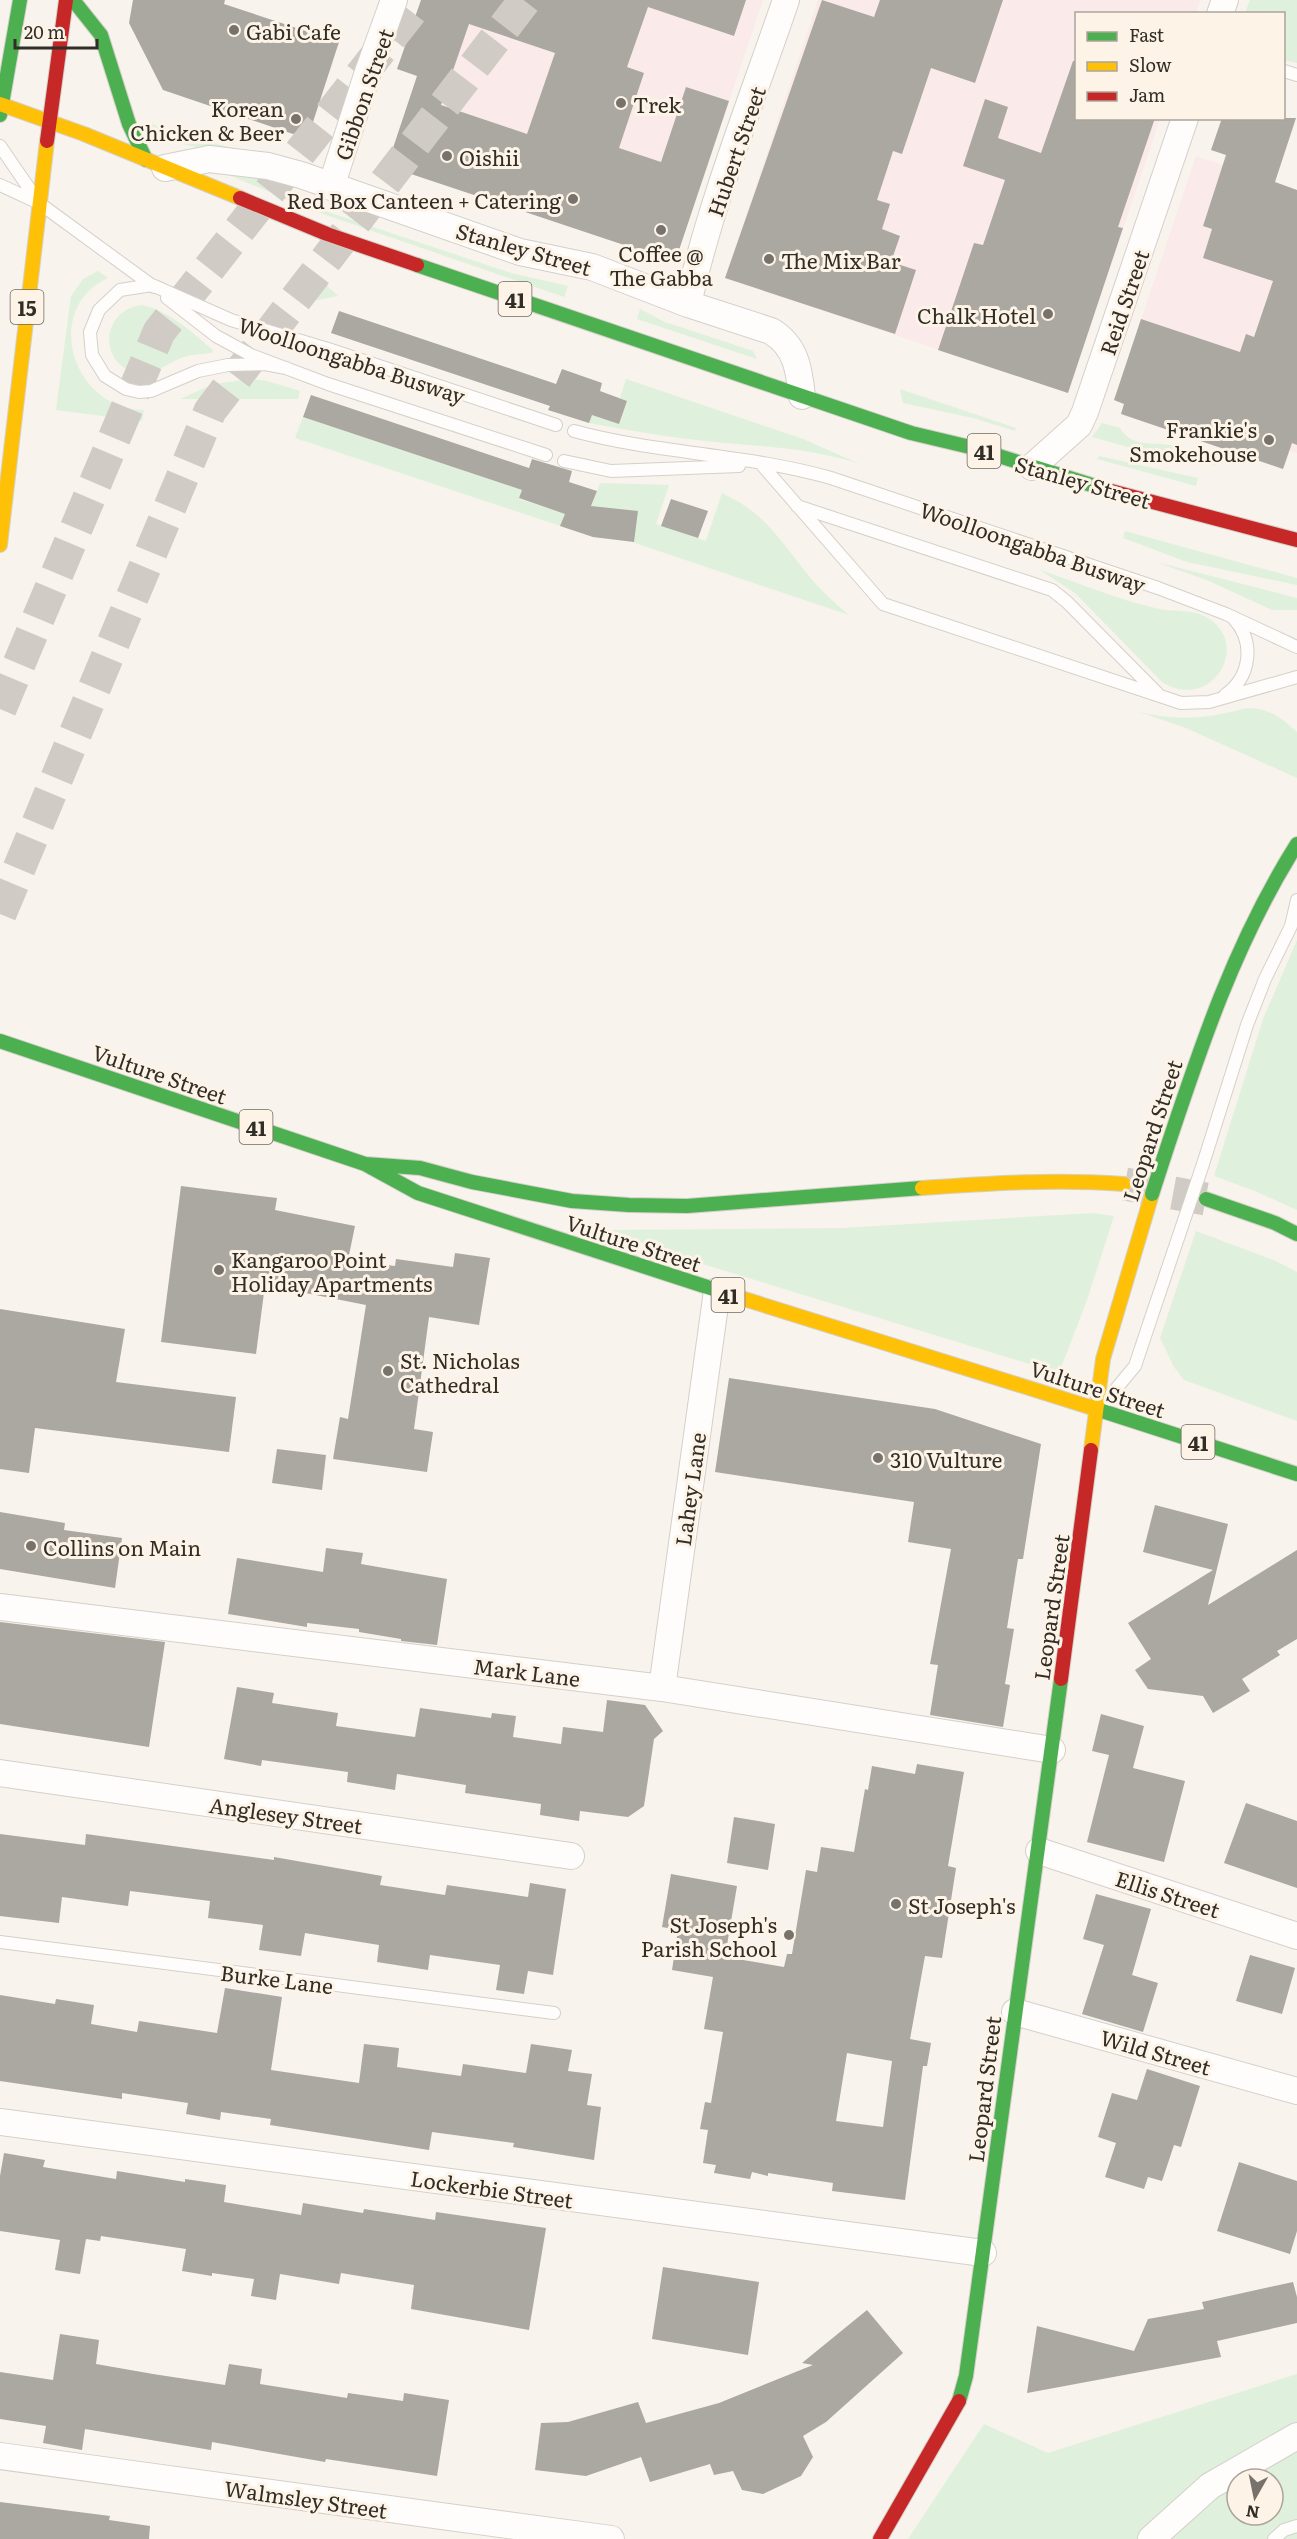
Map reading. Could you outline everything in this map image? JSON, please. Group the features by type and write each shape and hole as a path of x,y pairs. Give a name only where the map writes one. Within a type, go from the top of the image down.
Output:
{"main road":[{"path":"1,108 20,0"},
{"name":"15","path":"0,545 48,121 66,0"},
{"path":"73,0 101,35 129,124 155,164"},
{"name":"Stanley Street","path":"1,108 48,121 318,231 386,256 911,433 970,447 1108,490 1297,540"},
{"name":"Leopard Street","path":"880,2539 957,2407 966,2376 1015,2012 1040,1851 1105,1347 1164,1157 1226,977 1245,936 1294,848"},
{"name":"Vulture Street","path":"0,1041 365,1164 418,1193 717,1291 1297,1474"},
{"path":"365,1164 420,1168 522,1193 572,1201 629,1205 687,1206 1034,1181 1124,1184"},
{"path":"1206,1199 1297,1234"}],"street":[{"name":"Gibbon Street","path":"332,187 368,72 394,0"},
{"name":"Hubert Street","path":"688,304 717,201 786,0"},
{"name":"Reid Street","path":"1032,467 1079,425 1085,412 1184,120"},
{"name":"Stanley Street","path":"155,164 209,159 268,166 520,252 592,267 688,304 754,325 782,338 795,356 802,396"},
{"name":"Lahey Lane","path":"662,1688 717,1291"},
{"name":"Mark Lane","path":"0,1607 662,1688 1052,1750"},
{"name":"Anglesey Street","path":"0,1773 572,1856"},
{"name":"Ellis Street","path":"1040,1851 1297,1935"},
{"name":"Wild Street","path":"1015,2012 1297,2091"},
{"name":"Lockerbie Street","path":"0,2122 983,2253"},
{"path":"1151,2539 1209,2486 1297,2436"},
{"name":"Walmsley Street","path":"0,2456 612,2539"}],"lane":[{"name":"Woolloongabba Busway","path":"0,146 39,203"},
{"name":"Woolloongabba Busway","path":"0,185 39,203 152,285 216,336 251,355 546,455"},
{"name":"Woolloongabba Busway","path":"286,368 265,364 228,365 198,371 151,391 126,389 105,376 92,355 90,332 93,320 106,301 120,290 152,285 231,320 328,349 556,425"},
{"name":"Woolloongabba Busway","path":"574,431 635,446 696,453 809,472 854,485 1158,588 1231,616 1297,647"},
{"name":"Woolloongabba Busway","path":"564,461 611,471 762,465"},
{"path":"762,465 883,604 1181,703 1195,704 1297,677"},
{"path":"797,506 1052,590 1067,602 1154,692 1167,699"},
{"path":"1220,698 1240,681 1248,658 1244,635 1231,616"},
{"path":"1294,848 1297,870"},
{"path":"1098,1410 1135,1366 1247,1025 1265,979 1291,926 1297,900"},
{"name":"Burke Lane","path":"0,1942 554,2013"},
{"path":"1274,2539 1284,2530 1297,2526"}],"shaded area":[{"path":"443,0 763,0 675,262 387,166"},
{"path":"818,0 1200,0 1196,12 1075,12 1075,120 1160,120 1068,393 725,278"},
{"path":"1196,156 1297,190 1297,453 1289,451 1283,469 1121,414 1124,404 1114,400"}],"green space":[{"path":"1250,0 1297,0 1297,63 1285,60 1285,12 1245,12"},
{"path":"152,123 165,132 234,148 244,153 178,143 155,132 145,124"},
{"path":"216,170 263,173 288,196 328,212 511,273 568,286 564,297 326,215"},
{"path":"98,271 108,278 88,292 76,311 71,333 74,355 83,376 98,393 119,405 144,410 142,421 56,410 71,296 83,279"},
{"path":"318,277 338,296 308,302 291,290"},
{"path":"142,305 161,312 180,323 213,350 212,353 184,357 147,373 127,369 117,361 111,351 109,339 111,328 118,317 128,309"},
{"path":"640,309 665,322 753,351 757,359 637,319"},
{"path":"250,379 267,381 300,391 298,399 180,399 214,384"},
{"path":"626,379 803,439 860,464 806,451 684,438 589,423 592,415 619,423 627,401 620,398"},
{"path":"900,389 1016,428 1015,431 973,418 903,403"},
{"path":"303,417 522,490 519,499 559,512 589,513 600,483 669,485 656,524 706,541 722,493 738,501 762,519 818,587 849,615 629,541 594,537 295,438"},
{"path":"1102,423 1120,428 1125,435 1137,442 1181,448 1217,466 1146,452 1092,437"},
{"path":"1099,456 1198,478 1196,486 1097,459"},
{"path":"1125,531 1297,578 1297,585 1187,562 1123,538"},
{"path":"1156,562 1297,598 1297,610 1272,610 1209,581"},
{"path":"1040,570 1144,605 1203,615 1221,630 1226,644 1226,658 1220,672 1210,682 1196,689 1180,689 1162,682 1075,593"},
{"path":"1246,708 1261,709 1274,714 1297,732 1297,778 1186,728 1139,712 1166,717 1193,718 1219,715"},
{"path":"1297,940 1297,1210 1214,1176 1263,1019"},
{"path":"1093,1213 1114,1216 1087,1300 1059,1373 683,1258 607,1230 843,1228"},
{"path":"1196,1231 1276,1261 1297,1272 1297,1421 1184,1380 1174,1367 1160,1338"},
{"path":"1297,2374 1297,2539 908,2539 984,2424 1048,2453"}],"building":[{"path":"133,0 225,0 224,4 339,42 312,125 293,134 163,90 129,23"},
{"path":"421,0 746,0 734,36 648,7 627,67 644,73 619,148 661,162 686,87 729,101 675,262 387,166 417,76 397,69","holes":["469,24 555,53 527,134 441,105"]},
{"path":"822,0 874,17 880,0 1003,0 975,83 931,68 902,154 893,151 877,200 890,204 882,229 900,236 891,262 916,270 895,334 725,278"},
{"path":"1073,61 1075,61 1075,120 1154,120 1118,227 1123,228 1068,393 938,350 974,243 983,245 1005,180 963,166 985,99 1008,107 998,138 1041,153"},
{"path":"1296,118 1275,182 1297,190 1297,445 1292,443 1283,469 1121,414 1124,404 1114,400 1141,319 1240,352 1246,334 1254,337 1273,281 1203,258 1212,229 1203,226 1226,155 1211,150 1221,120"},
{"path":"339,311 556,384 562,369 602,383 600,391 627,401 619,424 592,415 589,423 548,410 550,406 331,333"},
{"path":"311,395 529,468 532,459 572,471 569,482 597,491 591,506 638,511 634,542 593,537 560,526 565,514 519,498 522,490 303,417"},
{"path":"671,499 708,511 698,538 661,526"},
{"path":"181,1186 277,1198 275,1210 355,1226 348,1260 395,1266 396,1259 453,1267 455,1253 490,1258 479,1325 429,1317 414,1429 433,1432 427,1472 333,1459 340,1417 348,1419 366,1305 265,1285 256,1354 161,1342"},
{"path":"0,1309 125,1329 116,1382 236,1397 229,1452 35,1428 29,1473 0,1469"},
{"name":"310 Vulture","path":"729,1378 935,1409 1041,1444 1023,1559 1018,1559 1007,1628 1014,1629 1005,1684 1010,1685 1003,1727 930,1715 938,1665 930,1664 951,1549 908,1542 914,1502 715,1472"},
{"path":"277,1449 326,1455 322,1490 272,1483"},
{"path":"1155,1505 1228,1524 1208,1605 1297,1550 1297,1639 1277,1651 1280,1655 1242,1679 1250,1691 1213,1713 1203,1696 1148,1689 1135,1670 1151,1659 1128,1623 1213,1570 1143,1552"},
{"path":"0,1512 65,1523 64,1530 122,1538 115,1588 0,1569"},
{"path":"326,1548 363,1553 361,1564 447,1579 437,1645 401,1641 401,1639 359,1632 359,1629 307,1623 307,1627 228,1614 237,1558 323,1572"},
{"path":"0,1622 165,1642 149,1747 0,1724"},
{"path":"237,1687 274,1693 272,1703 338,1713 336,1726 415,1737 420,1708 491,1718 492,1713 516,1716 513,1737 561,1744 563,1727 603,1732 607,1700 645,1705 663,1731 654,1739 644,1806 628,1817 580,1811 579,1821 540,1815 541,1804 465,1793 466,1785 397,1774 395,1790 347,1782 348,1772 262,1760 261,1766 224,1759"},
{"path":"1101,1714 1144,1726 1133,1768 1185,1781 1164,1862 1087,1842 1109,1755 1092,1751"},
{"path":"917,1764 964,1772 948,1866 956,1868 942,1958 925,1956 910,2039 931,2043 927,2066 923,2066 905,2200 832,2191 833,2183 768,2173 768,2176 752,2172 750,2179 714,2173 716,2165 703,2163 708,2130 700,2129 705,2102 711,2103 723,2032 704,2029 713,1977 672,1970 678,1930 662,1927 671,1874 737,1886 725,1957 784,1967 787,1954 792,1954 806,1870 817,1872 821,1847 854,1852 865,1789 868,1790 872,1766 915,1774","holes":["847,2053 892,2061 883,2127 836,2121"]},
{"path":"1246,1803 1297,1821 1297,1888 1224,1863"},
{"path":"734,1817 775,1824 768,1870 727,1863"},
{"path":"0,1834 85,1845 86,1834 274,1860 274,1857 382,1876 380,1885 445,1895 447,1885 528,1897 530,1883 566,1889 553,1975 528,1971 524,1994 496,1990 500,1965 430,1955 428,1970 377,1962 379,1945 305,1933 301,1956 259,1950 263,1925 208,1918 210,1901 130,1891 128,1906 62,1897 59,1923 0,1916"},
{"path":"1096,1894 1151,1909 1132,1975 1158,1983 1143,2032 1082,2014 1104,1945 1083,1939"},
{"path":"1250,1955 1295,1968 1282,2014 1236,2001"},
{"path":"225,1988 282,1997 271,2070 359,2083 364,2044 399,2048 397,2067 461,2076 463,2064 526,2073 531,2044 572,2050 568,2071 592,2074 587,2105 601,2107 594,2160 513,2147 514,2143 432,2132 429,2150 270,2125 271,2119 221,2112 220,2120 186,2114 188,2103 122,2093 122,2099 0,2081 0,1995 55,2004 56,1999 94,2005 91,2024 137,2032 139,2021 217,2033"},
{"path":"1147,2069 1200,2086 1181,2147 1174,2145 1162,2181 1148,2177 1144,2189 1105,2177 1116,2143 1098,2137 1112,2093 1137,2100"},
{"path":"4,2153 45,2160 43,2167 116,2179 117,2171 185,2182 185,2179 226,2185 224,2202 301,2215 303,2203 363,2213 364,2209 435,2220 436,2212 546,2228 529,2330 411,2309 414,2285 341,2273 339,2284 280,2274 276,2300 251,2296 254,2279 182,2271 186,2249 101,2236 100,2241 86,2239 80,2274 55,2270 60,2240 0,2231 0,2176"},
{"path":"1239,2162 1297,2181 1297,2231 1290,2254 1217,2231"},
{"path":"663,2267 759,2282 748,2355 652,2339"},
{"path":"1293,2282 1297,2297 1297,2323 1217,2341 1221,2357 1027,2393 1037,2326 1134,2351 1148,2319 1204,2309 1202,2302"},
{"path":"867,2310 903,2353 826,2422 803,2436 813,2457 801,2476 763,2494 742,2490 733,2471 714,2475 710,2464 650,2482 641,2457 586,2476 535,2470 541,2423 568,2422 638,2402 646,2423 719,2403 813,2365 802,2363"},
{"path":"60,2334 99,2340 96,2364 153,2374 225,2385 229,2364 262,2369 260,2384 347,2398 348,2393 403,2401 404,2393 449,2400 437,2476 326,2459 325,2462 212,2442 211,2450 85,2429 82,2450 43,2443 46,2426 0,2419 0,2372 53,2380"},
{"path":"0,2502 110,2516 109,2520 150,2526 149,2539 0,2539"}],"tunnel":[{"path":"0,709 159,332 420,0"},
{"path":"0,914 210,411 525,0"},
{"path":"1125,1184 1206,1199"}],"traffic: fast":[{"path":"0,115 20,0"},
{"path":"73,0 101,35 129,124 146,160"},
{"path":"417,265 911,433 970,447 1111,491"},
{"path":"1164,1157 1191,1076 1237,957 1275,881 1297,844"},
{"path":"0,1041 365,1164 418,1193 741,1298"},
{"path":"1152,1194 1164,1157"},
{"path":"365,1164 420,1168 472,1182 572,1201 629,1205 687,1206 922,1188"},
{"path":"1206,1199 1275,1223 1297,1234"},
{"path":"1096,1409 1297,1474"},
{"path":"959,2401 966,2376 1061,1679"}],"traffic: slow":[{"path":"0,104 84,134 240,198"},
{"path":"0,545 47,141"},
{"path":"922,1188 1048,1182 1124,1184"},
{"path":"1091,1450 1103,1359 1152,1194"},
{"path":"741,1298 1096,1409"}],"traffic: jam":[{"path":"47,141 66,0"},
{"path":"240,198 327,234 417,265"},
{"path":"1111,491 1297,540"},
{"path":"1061,1679 1091,1450"},
{"path":"880,2539 959,2401"}],"place":[{"name":"Gabi Cafe","path":"234,30"},
{"name":"Trek","path":"621,103"},
{"name":"Korean Chicken & Beer","path":"296,119"},
{"name":"Oishii","path":"447,156"},
{"name":"Red Box Canteen + Catering","path":"573,199"},
{"name":"Coffee @ The Gabba","path":"661,230"},
{"name":"The Mix Bar","path":"769,259"},
{"name":"Chalk Hotel","path":"1048,314"},
{"name":"Frankie's Smokehouse","path":"1269,440"},
{"name":"Kangaroo Point Holiday Apartments","path":"219,1270"},
{"name":"St. Nicholas Cathedral","path":"388,1371"},
{"name":"310 Vulture","path":"878,1458"},
{"name":"Collins on Main","path":"31,1546"},
{"name":"St Joseph's","path":"896,1904"},
{"name":"St Joseph's Parish School","path":"789,1935"}]}
